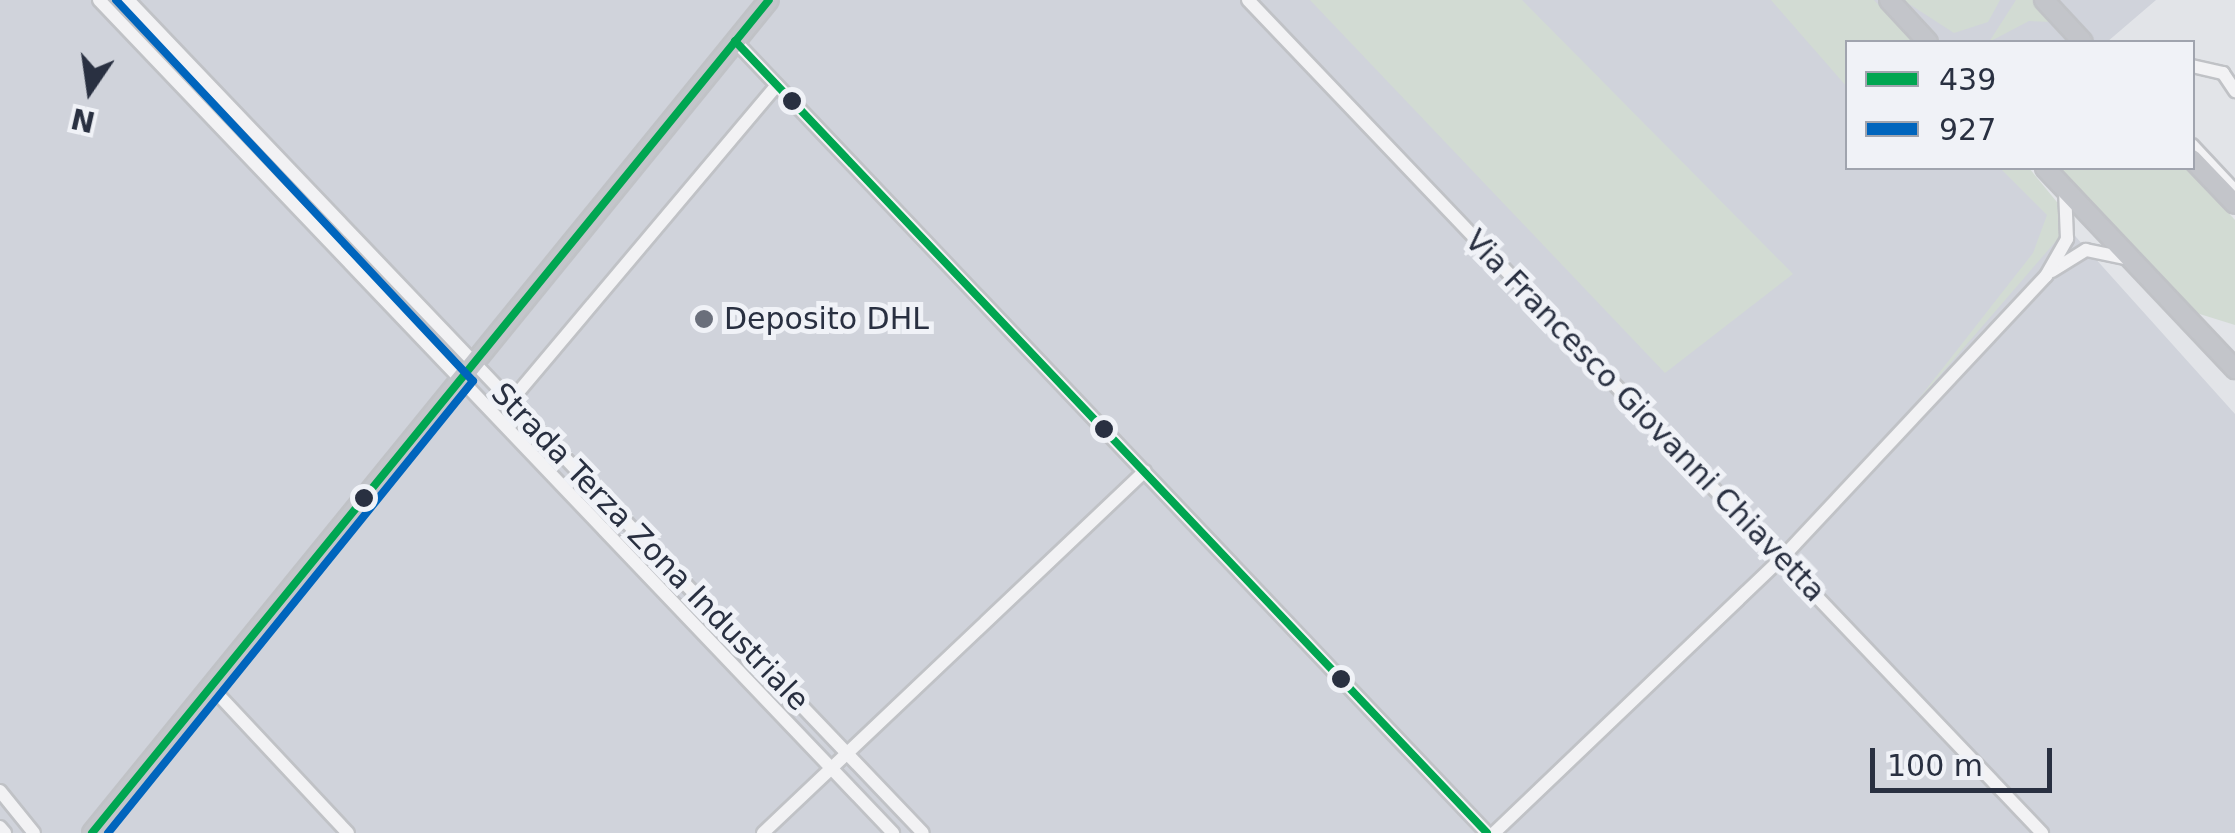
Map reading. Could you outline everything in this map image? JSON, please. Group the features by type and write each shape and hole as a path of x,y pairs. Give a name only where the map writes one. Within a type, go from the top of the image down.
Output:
{"main road":[{"path":"92,833 214,690 768,0"},
{"path":"1889,0 1926,40"},
{"path":"2044,0 2081,40"},
{"path":"2195,162 2235,204"},
{"path":"2047,170 2235,369"}],"street":[{"name":"Strada Terza Zona Industriale","path":"99,0 893,833"},
{"name":"Strada Terza Zona Industriale","path":"128,0 923,833"},
{"name":"Via Francesco Giovanni Chiavetta","path":"1248,0 2042,833"},
{"path":"125,27 140,13"},
{"path":"735,40 1491,833 1782,559 2046,276 2086,250 2133,261"},
{"path":"2195,67 2223,73 2235,91"},
{"path":"510,402 777,85"},
{"path":"2195,148 2235,191"},
{"path":"2046,276 2066,239 2064,188"},
{"path":"763,833 1146,472"},
{"path":"586,514 603,502"},
{"path":"214,690 348,833"},
{"path":"0,791 34,833"},
{"path":"0,826 5,833"}],"shaded area":[{"path":"0,0 2156,0 2109,40 1845,40 1845,170 2016,170 2235,414 2235,833 0,833"},
{"path":"1310,0 1522,0 1793,274 1665,373"},
{"path":"1771,0 1874,0 1911,40 1845,40 1845,85"},
{"path":"1903,0 2000,0 1988,22 1954,33"},
{"path":"2016,0 2033,0 2053,22 2029,21 1990,40"},
{"path":"2002,170 2031,170 2061,207 2062,234 1910,410 2033,253 2047,215"},
{"path":"2061,170 2189,170 2235,220 2235,325 2190,311"}],"transit line":[{"name":"927","path":"108,833 473,381 116,0"},
{"name":"439","path":"92,833 769,0"},
{"name":"439","path":"735,41 1487,833"}],"place":[{"name":"Deposito DHL","path":"704,319"}]}
